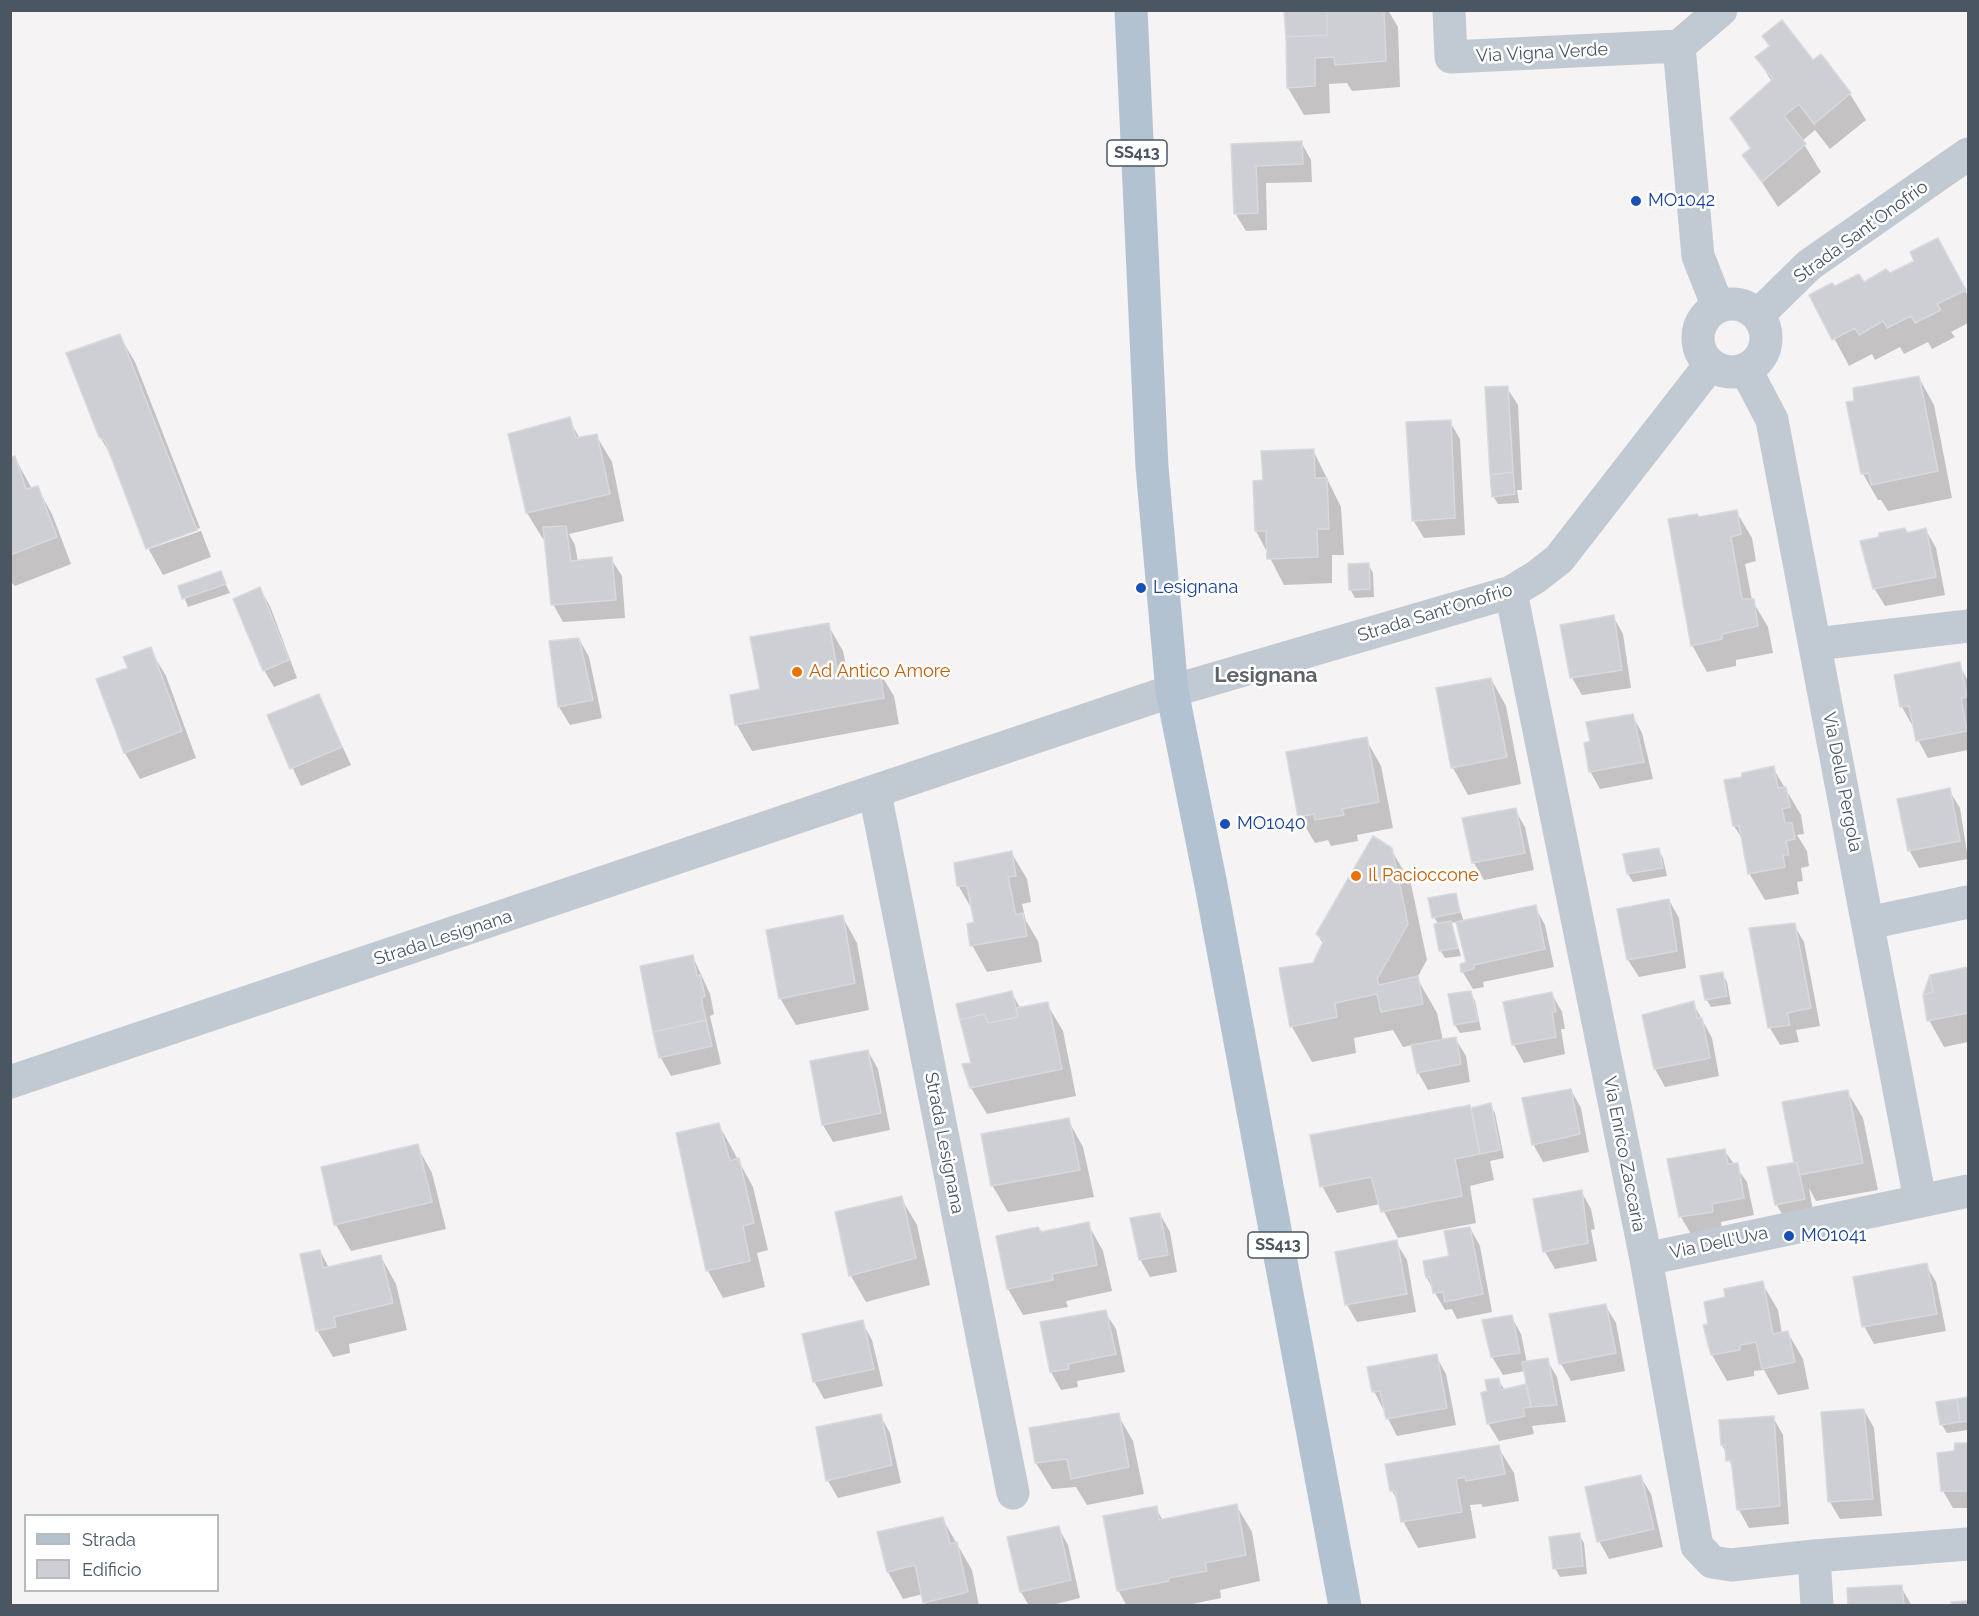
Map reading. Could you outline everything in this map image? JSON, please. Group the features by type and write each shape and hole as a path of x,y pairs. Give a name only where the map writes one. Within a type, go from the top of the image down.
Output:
{"main road":[{"name":"SS413","path":"1131,10 1152,467 1172,691 1213,896 1345,1605"}],"street":[{"name":"Via Vigna Verde","path":"1449,10 1451,57 1679,46"},
{"path":"1718,307 1698,256 1679,46 1721,10"},
{"name":"Strada Sant'Onofrio","path":"1758,315 1809,265 1968,154"},
{"path":"1739,304 1758,315 1767,335 1766,346 1762,356 1746,370 1727,373 1710,365 1702,357 1698,334 1708,314 1718,307 1739,304"},
{"name":"Strada Sant'Onofrio","path":"1172,691 1511,592 1536,577 1559,559 1710,365"},
{"name":"Via Della Pergola","path":"1746,370 1772,420 1920,1200"},
{"name":"Via Enrico Zaccaria","path":"1511,592 1646,1259 1697,1546 1712,1562 1731,1565 1968,1544"},
{"path":"1816,644 1968,626"},
{"name":"Strada Lesignana","path":"10,1082 875,793 1172,691"},
{"name":"Strada Lesignana","path":"875,793 1013,1493"},
{"path":"1868,922 1968,902"},
{"name":"Via Dell'Uva","path":"1646,1259 1968,1191"},
{"path":"1814,1556 1817,1605"}],"building":[{"path":"1284,10 1327,10 1327,35 1286,37"},
{"path":"1327,10 1384,10 1386,61 1335,65 1334,57 1315,58 1315,86 1287,88 1286,37 1327,35"},
{"path":"1782,20 1813,60 1821,54 1851,93 1814,124 1799,104 1784,116 1806,144 1762,182 1742,155 1751,148 1730,118 1773,79 1755,57 1770,46 1762,36"},
{"path":"1302,141 1303,164 1256,166 1258,213 1234,214 1231,144"},
{"path":"1938,238 1966,290 1937,304 1941,310 1915,323 1911,316 1887,328 1883,321 1859,335 1855,328 1832,340 1809,295 1832,283 1835,286 1859,274 1864,282 1886,269 1890,273 1914,261 1910,252"},
{"path":"120,334 197,530 146,549 105,441 99,437 66,353"},
{"path":"1919,376 1938,471 1871,485 1869,473 1861,474 1846,402 1854,401 1853,388"},
{"path":"1508,386 1513,472 1490,475 1485,387"},
{"path":"570,417 576,438 597,434 610,494 526,513 508,434"},
{"path":"1451,420 1455,518 1412,521 1406,422"},
{"path":"1314,449 1315,478 1327,478 1329,529 1317,529 1318,557 1267,559 1266,531 1255,531 1253,481 1263,480 1261,451"},
{"path":"15,456 26,489 38,486 57,537 10,555 10,458"},
{"path":"1513,472 1515,494 1492,497 1490,475"},
{"path":"1737,510 1741,534 1731,537 1742,599 1754,599 1758,626 1722,634 1722,639 1691,646 1668,519 1697,514 1699,517"},
{"path":"566,526 571,561 612,557 616,600 551,605 543,527"},
{"path":"1905,528 1907,533 1926,528 1936,577 1873,589 1860,541 1879,537 1879,533"},
{"path":"1369,563 1370,589 1349,590 1348,564"},
{"path":"221,571 226,584 182,599 178,586"},
{"path":"260,587 289,660 263,671 233,599"},
{"path":"1614,615 1622,670 1570,678 1560,625"},
{"name":"Ad Antico Amore","path":"829,623 838,675 879,668 884,698 735,725 730,695 760,689 750,637"},
{"path":"579,638 593,700 558,707 549,641"},
{"path":"151,647 182,731 124,753 96,679 128,668 123,657"},
{"path":"1960,662 1967,697 1961,698 1967,731 1916,741 1909,706 1900,707 1894,675"},
{"path":"1491,678 1507,757 1451,768 1436,688"},
{"path":"319,694 342,747 290,769 267,715"},
{"path":"1633,714 1644,762 1589,772 1584,743 1590,741 1586,722"},
{"path":"1367,737 1379,802 1342,809 1344,815 1315,820 1314,814 1298,817 1286,752"},
{"path":"1774,766 1778,788 1786,787 1790,807 1782,809 1785,823 1792,823 1795,839 1786,841 1789,855 1783,855 1785,867 1748,874 1739,826 1733,826 1724,780 1742,777 1742,773"},
{"path":"1950,788 1960,841 1908,851 1897,799"},
{"path":"1516,808 1525,853 1472,863 1462,818"},
{"path":"1373,836 1392,848 1408,924 1377,979 1379,985 1418,976 1423,1004 1381,1012 1377,994 1335,1003 1337,1017 1290,1027 1279,968 1313,963 1324,940 1316,934"},
{"path":"1659,848 1663,868 1627,874 1623,854"},
{"path":"1012,851 1016,876 1008,877 1016,915 1023,913 1027,936 970,946 967,924 974,922 967,886 957,886 954,863"},
{"path":"1456,893 1460,912 1432,918 1428,898"},
{"path":"1669,899 1677,951 1627,960 1617,909"},
{"path":"1536,905 1545,949 1474,965 1474,969 1461,972 1460,964 1466,962 1456,922"},
{"path":"843,915 855,983 779,999 766,930"},
{"path":"1451,921 1458,948 1439,951 1434,924"},
{"path":"1795,923 1811,1008 1787,1013 1790,1025 1768,1028 1749,928"},
{"path":"693,955 697,976 700,975 705,996 701,998 706,1020 653,1032 640,966"},
{"path":"1968,967 1968,1013 1927,1021 1923,995 1933,992 1930,975"},
{"path":"1723,972 1727,996 1705,1000 1700,976"},
{"path":"1930,975 1933,992 1923,995"},
{"path":"1012,991 1018,1017 988,1023 984,1014 960,1020 956,1004"},
{"path":"1471,991 1478,1021 1454,1025 1448,994"},
{"path":"1552,992 1556,1012 1552,1012 1556,1037 1512,1045 1503,1002"},
{"path":"1694,1001 1697,1018 1702,1018 1710,1058 1654,1069 1642,1015"},
{"path":"1048,1002 1062,1069 970,1088 962,1064 971,1063 960,1020 984,1014 988,1023 1018,1017 1016,1008"},
{"path":"706,1020 712,1046 659,1058 653,1032"},
{"path":"1456,1037 1461,1064 1417,1073 1411,1045"},
{"path":"868,1050 881,1113 822,1125 810,1061"},
{"path":"1571,1089 1580,1134 1532,1145 1522,1098"},
{"path":"1848,1090 1863,1163 1799,1175 1797,1162 1794,1163 1782,1102"},
{"path":"1491,1103 1500,1150 1480,1154 1471,1108"},
{"path":"1470,1105 1480,1154 1455,1159 1462,1196 1381,1212 1371,1177 1320,1187 1310,1135"},
{"path":"1069,1118 1080,1170 991,1186 981,1134"},
{"path":"719,1123 730,1161 739,1158 754,1223 743,1226 750,1261 706,1271 676,1133"},
{"path":"418,1144 432,1202 334,1225 321,1167"},
{"path":"1725,1149 1728,1164 1738,1163 1744,1198 1712,1204 1713,1212 1679,1217 1667,1159"},
{"path":"1797,1162 1805,1199 1775,1205 1767,1167"},
{"path":"1582,1190 1588,1243 1543,1252 1533,1199"},
{"path":"902,1196 916,1258 849,1276 835,1212"},
{"path":"1160,1213 1168,1255 1139,1260 1130,1218"},
{"path":"1089,1222 1097,1265 1052,1274 1053,1280 1007,1289 996,1236 1038,1227 1041,1232"},
{"path":"1470,1227 1483,1294 1445,1302 1443,1292 1433,1293 1430,1277 1426,1278 1423,1261 1449,1256 1444,1231"},
{"path":"1397,1240 1407,1294 1345,1305 1335,1252"},
{"path":"320,1250 323,1268 381,1255 393,1303 334,1317 336,1327 316,1331 300,1254"},
{"path":"1927,1263 1937,1314 1862,1327 1853,1277"},
{"path":"1763,1281 1773,1334 1788,1331 1795,1362 1762,1369 1756,1342 1740,1345 1740,1350 1711,1355 1703,1325 1708,1324 1704,1302 1725,1297 1724,1289"},
{"path":"1606,1304 1616,1353 1559,1364 1549,1314"},
{"path":"1106,1310 1116,1354 1068,1364 1069,1369 1050,1372 1040,1322"},
{"path":"1512,1315 1520,1353 1491,1357 1482,1320"},
{"path":"863,1320 874,1369 813,1382 802,1334"},
{"path":"1437,1354 1447,1408 1386,1419 1380,1391 1372,1392 1367,1367"},
{"path":"1548,1358 1557,1405 1531,1407 1522,1362"},
{"path":"1499,1378 1501,1390 1526,1384 1531,1407 1523,1408 1525,1416 1487,1424 1481,1393 1487,1391 1485,1380"},
{"path":"1968,1397 1968,1421 1960,1422 1957,1399"},
{"path":"1957,1399 1960,1422 1940,1425 1936,1402"},
{"path":"1864,1409 1873,1499 1828,1502 1821,1412"},
{"path":"1119,1413 1129,1467 1071,1479 1067,1459 1035,1463 1029,1428"},
{"path":"881,1414 892,1465 826,1481 816,1427"},
{"path":"1774,1416 1780,1506 1737,1510 1731,1460 1726,1461 1725,1445 1721,1445 1719,1420"},
{"path":"1955,1443 1968,1443 1968,1491 1941,1491 1937,1453 1954,1451"},
{"path":"1499,1445 1505,1474 1466,1481 1465,1477 1456,1479 1462,1512 1401,1522 1395,1491 1390,1491 1385,1464"},
{"path":"1641,1475 1654,1529 1597,1542 1585,1487"},
{"path":"1237,1504 1246,1555 1205,1563 1207,1571 1117,1591 1103,1516 1157,1506 1159,1520"},
{"path":"943,1517 950,1544 957,1542 968,1592 923,1603 915,1565 887,1572 877,1532"},
{"path":"1059,1526 1071,1580 1020,1592 1007,1537"},
{"path":"1580,1533 1583,1566 1553,1569 1549,1537"},
{"path":"1902,1585 1904,1606 1848,1606 1847,1588"},
{"path":"1968,1601 1968,1606 1952,1606 1951,1602"}],"place":[{"name":"MO1042","path":"1636,201"},
{"name":"Lesignana","path":"1141,588"},
{"name":"Ad Antico Amore","path":"797,672"},
{"name":"MO1040","path":"1225,824"},
{"name":"Il Pacioccone","path":"1356,876"},
{"name":"MO1041","path":"1789,1236"}],"district":[{"name":"Lesignana","path":"1266,676"}]}
